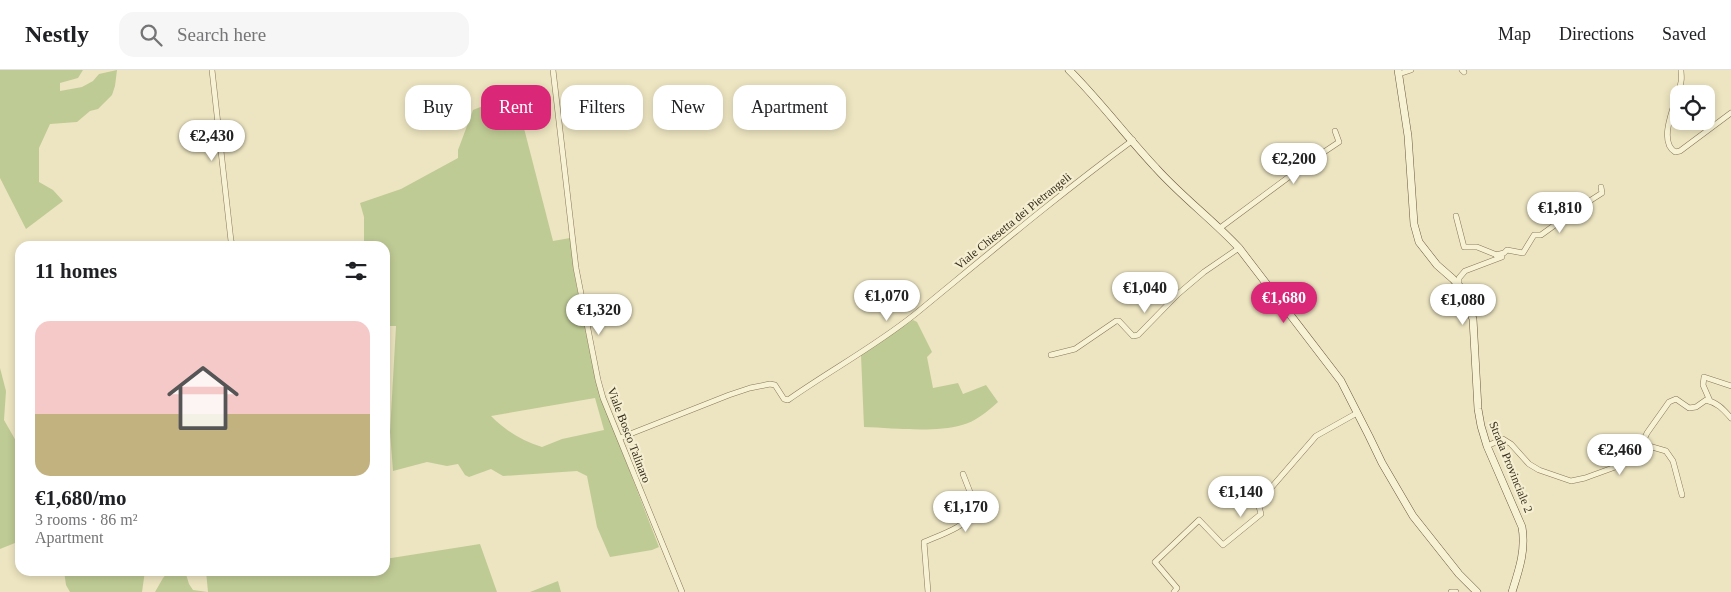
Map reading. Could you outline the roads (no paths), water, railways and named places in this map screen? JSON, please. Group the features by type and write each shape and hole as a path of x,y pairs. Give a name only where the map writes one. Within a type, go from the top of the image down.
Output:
{"main road":[{"path":"1068,70 1155,167 1188,201 1220,228 1239,248 1341,381 1382,463 1413,516 1458,574 1477,592"},
{"name":"Strada Provinciale 2","path":"1399,72 1408,136 1414,224 1419,242 1426,252 1459,286 1473,319 1478,409 1488,446 1522,527 1524,540 1523,556 1512,592"}],"street":[{"path":"212,70 231,241"},
{"name":"Viale Bosco Talinaro","path":"554,70 576,268 598,380 603,398 682,592"},
{"path":"1399,72 1411,70"},
{"path":"1681,70 1681,82 1669,120 1668,144 1670,150 1680,151 1731,113"},
{"path":"1220,228 1339,142 1335,131"},
{"name":"Viale Chiesetta dei Pietrangeli","path":"620,438 750,388 770,384 775,385 784,399 788,400 849,361 913,316 1041,210 1132,140"},
{"path":"1496,255 1507,250 1523,253 1534,235 1541,235 1602,193 1601,187"},
{"path":"1456,216 1464,248 1477,247 1502,257 1465,271 1459,278 1459,286"},
{"path":"1050,355 1075,349 1116,321 1119,321 1133,336 1138,335 1178,294 1204,272 1239,248"},
{"path":"1710,401 1702,385 1704,377 1731,386"},
{"path":"1488,446 1503,439 1511,444 1529,464 1554,476 1571,481 1618,466 1642,444 1647,433 1669,402 1676,399 1689,408 1696,407 1706,400 1710,401 1720,406 1731,418"},
{"path":"1174,592 1177,588 1155,562 1199,520 1223,545 1260,514 1258,503 1316,436 1358,413"},
{"path":"1642,444 1666,451 1673,461 1682,495"},
{"path":"928,592 924,542 950,532 972,518 977,510 963,474"},
{"path":"1451,592 1456,592"}]}
